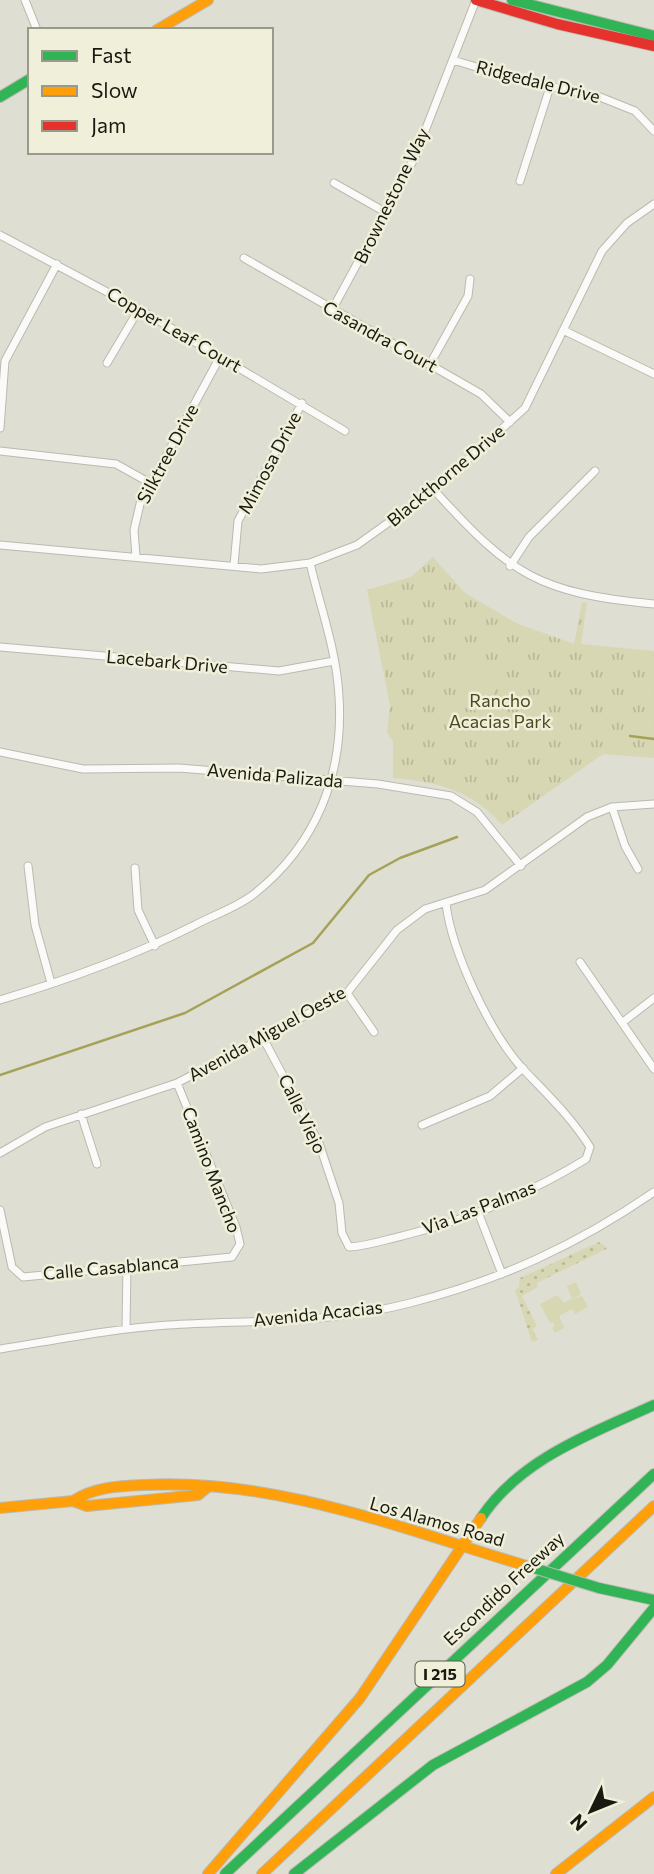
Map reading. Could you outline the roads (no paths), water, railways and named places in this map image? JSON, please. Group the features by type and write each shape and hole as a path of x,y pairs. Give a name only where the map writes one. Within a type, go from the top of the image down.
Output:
{"main road":[{"path":"161,28 208,0"},
{"path":"476,0 557,24 654,42"},
{"path":"512,0 654,42"},
{"path":"0,97 28,80"},
{"path":"208,1874 360,1698 494,1498 520,1472 565,1445 654,1405"},
{"name":"Escondido Freeway","path":"225,1874 654,1474"},
{"name":"Los Alamos Road","path":"73,1501 87,1491 163,1482 197,1482 209,1486 269,1490 599,1588 654,1600"},
{"name":"Los Alamos Road","path":"0,1508 73,1501 87,1506 198,1495 209,1486"},
{"name":"I 215","path":"262,1874 654,1506"},
{"path":"294,1874 433,1765 587,1682 607,1665 654,1608"},
{"path":"556,1874 654,1797"}],"street":[{"path":"26,0 36,28"},
{"name":"Brownestone Way","path":"332,310 414,159 476,0"},
{"name":"Ridgedale Drive","path":"453,60 550,87 600,97 635,111 654,131"},
{"path":"520,181 550,87"},
{"path":"334,183 386,212"},
{"name":"Blackthorne Drive","path":"0,545 261,569 310,563 357,545 435,490 524,408 602,251 627,223 654,204"},
{"name":"Copper Leaf Court","path":"0,235 139,309 302,403 345,431"},
{"name":"Casandra Court","path":"244,258 481,394 510,422"},
{"path":"0,428 3,360 57,264"},
{"path":"430,365 468,296 470,279"},
{"path":"107,363 139,309"},
{"path":"563,330 654,374"},
{"name":"Silktree Drive","path":"135,556 134,530 140,504 220,357"},
{"name":"Mimosa Drive","path":"234,565 239,521 251,492 302,403"},
{"path":"0,452 116,464 150,484"},
{"path":"510,566 529,537 595,471"},
{"path":"435,490 484,545 510,566 569,592 654,604"},
{"path":"0,1000 155,946 252,895 273,877 318,817 331,782 339,733 339,696 334,661 310,563"},
{"name":"Lacebark Drive","path":"0,647 279,671 334,661"},
{"name":"Avenida Palizada","path":"0,752 83,769 179,768 378,784 451,796 477,812 521,866"},
{"name":"Avenida Miguel Oeste","path":"0,1153 45,1127 177,1083 263,1038 347,993 397,930 425,909 485,890 587,817 612,807 654,803"},
{"path":"612,807 625,846 638,869"},
{"path":"28,866 35,925 51,982"},
{"path":"135,869 138,910 155,946"},
{"path":"422,1125 490,1096 523,1068 497,1033 459,957 449,931 446,904"},
{"path":"580,962 654,1069"},
{"path":"347,993 374,1032"},
{"path":"623,1022 654,998"},
{"name":"Calle Viejo","path":"263,1038 319,1143 339,1203 342,1233"},
{"name":"Via Las Palmas","path":"342,1233 349,1247 365,1246 445,1225 553,1180 586,1159 590,1147 580,1130 523,1068"},
{"name":"Camino Mancho","path":"177,1083 236,1227 240,1244 232,1257"},
{"path":"81,1114 97,1164"},
{"name":"Avenida Acacias","path":"0,1349 126,1328 348,1315 408,1304 502,1274 577,1242 654,1192"},
{"name":"Calle Casablanca","path":"0,1210 12,1267 23,1277 232,1257"},
{"path":"478,1212 502,1274"},
{"path":"126,1328 127,1266"}],"waterway":[{"path":"630,736 654,739"},
{"path":"0,1075 185,1013 313,943 369,875 400,858 457,837"}],"park label":[{"name":"Rancho Acacias Park","path":"500,711"}]}
